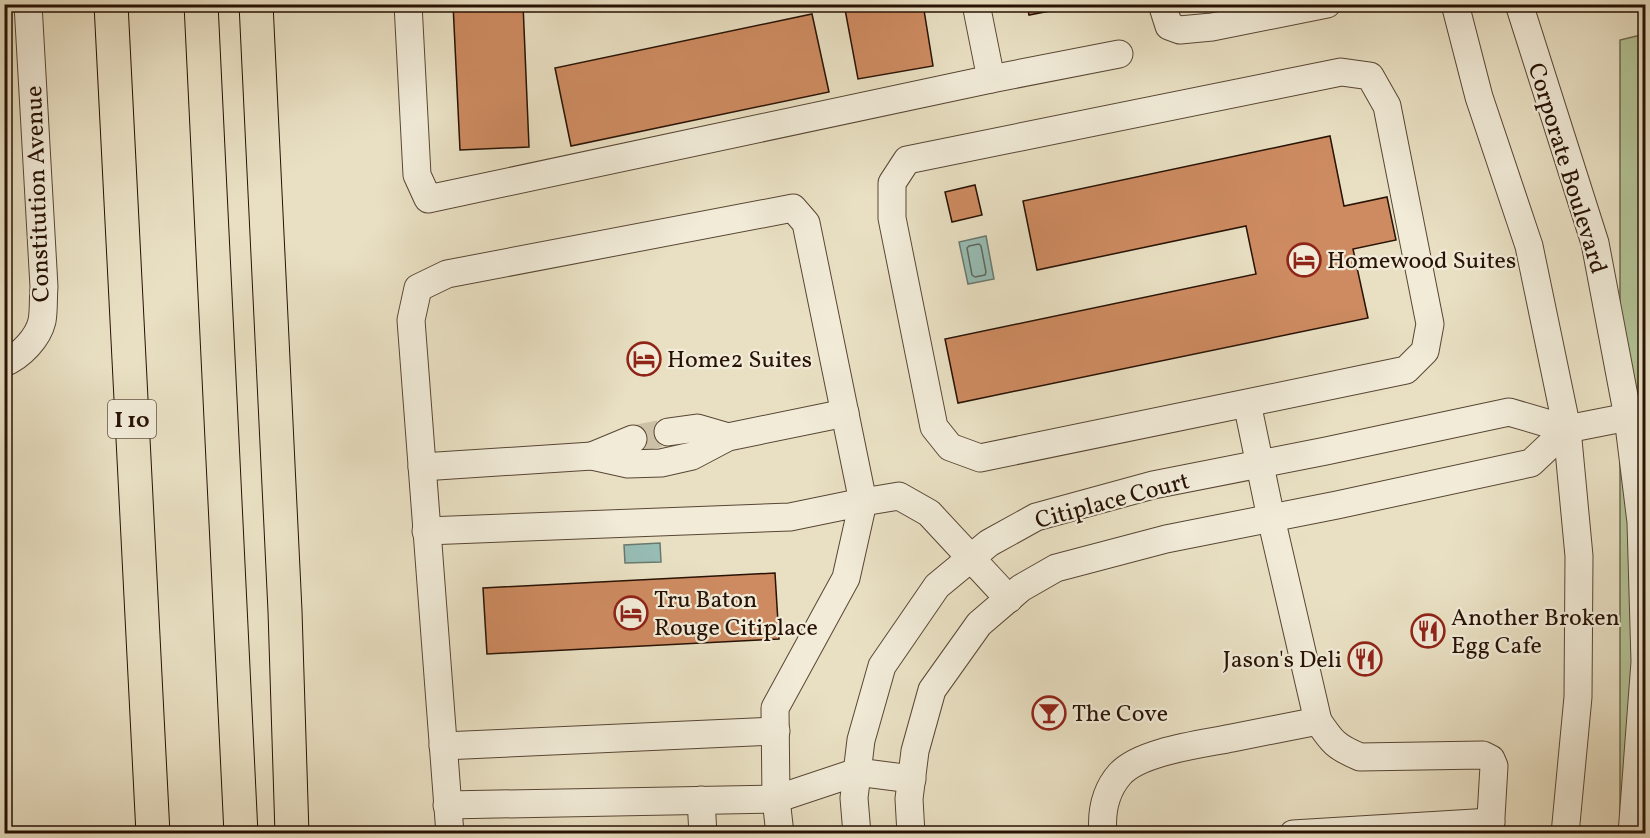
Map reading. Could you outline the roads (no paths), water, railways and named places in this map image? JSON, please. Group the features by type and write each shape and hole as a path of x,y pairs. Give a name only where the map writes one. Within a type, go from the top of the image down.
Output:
{"highway":[{"name":"I 10","path":"111,4 153,834"},
{"path":"201,4 240,834"},
{"path":"256,4 285,600 292,834"}],"street":[{"name":"Constitution Avenue","path":"4,363 30,345 42,322 44,287 28,4"},
{"path":"408,4 417,175 428,199 1119,54"},
{"path":"976,4 992,79"},
{"path":"1162,4 1169,26 1180,30 1212,27 1326,4"},
{"path":"1455,4 1479,97 1529,246 1567,429 1579,556 1578,697 1565,834"},
{"name":"Corporate Boulevard","path":"1519,4 1595,243 1628,417 1641,522 1645,662 1632,834"},
{"path":"1341,72 1370,76 1387,106 1430,324 1425,351 1406,370 1247,403 980,458 950,447 934,427 892,218 892,183 907,160 1341,72"},
{"path":"450,834 411,320 418,288 447,274 793,208 806,223 863,502 846,578 775,708 776,799 780,834"},
{"path":"1247,403 1318,721 1332,742 1360,757 1484,755 1491,759 1494,766 1490,828 1293,834"},
{"name":"Citiplace Court","path":"857,834 854,798 861,740 882,666 937,586 990,543 1036,517 1153,485 1509,412 1567,429 1628,417"},
{"path":"422,467 592,456 628,464 661,463 692,456 728,437 845,413"},
{"path":"668,432 697,428 728,437"},
{"path":"911,834 909,799 915,751 932,690 978,624 1021,588 1056,568 1166,539 1531,463 1567,429"},
{"path":"592,456 633,439"},
{"path":"426,531 790,517 899,496 930,513 1009,599"},
{"path":"1103,834 1102,817 1108,791 1121,773 1138,761 1175,750 1318,721"},
{"path":"443,746 776,731"},
{"path":"447,805 776,799 857,772 912,778"},
{"path":"701,800 703,834"}],"water":[{"path":"986,236 994,279 968,284 959,242"},
{"path":"660,543 661,562 625,563 624,545"}],"tunnel":[{"path":"633,439 668,432"}],"place":[{"name":"Homewood Suites","path":"1304,260"},
{"name":"Home2 Suites","path":"644,359"},
{"name":"Tru Baton Rouge Citiplace","path":"631,613"},
{"name":"Another Broken Egg Cafe","path":"1428,631"},
{"name":"Jason's Deli","path":"1365,659"},
{"name":"The Cove","path":"1049,713"}]}
